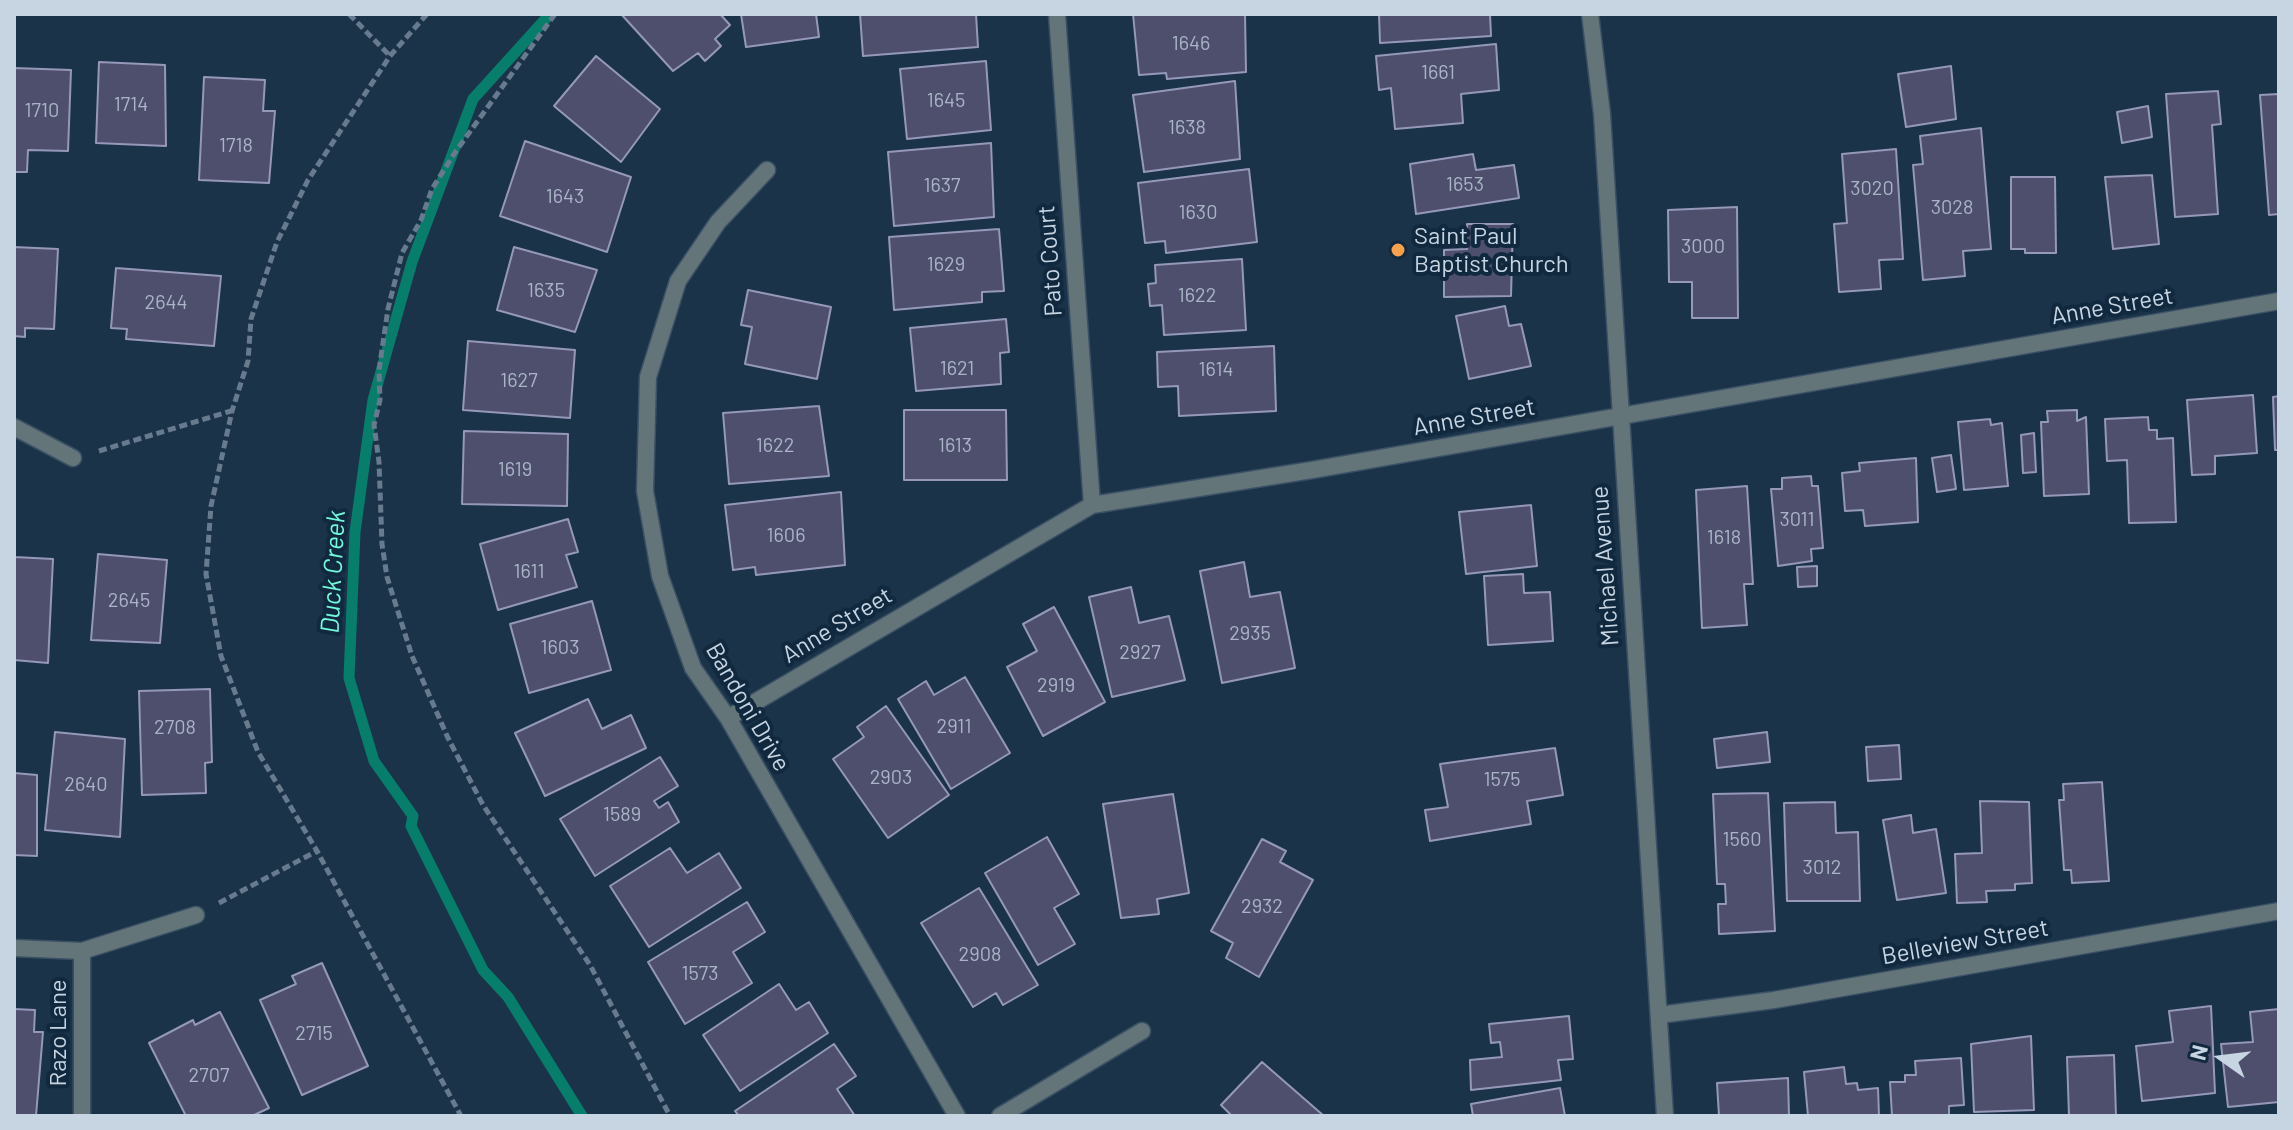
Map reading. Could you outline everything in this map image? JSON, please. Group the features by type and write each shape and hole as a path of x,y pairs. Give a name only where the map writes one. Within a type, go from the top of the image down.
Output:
{"street":[{"name":"Pato Court","path":"1057,14 1092,505"},
{"name":"Michael Avenue","path":"1590,14 1602,114 1665,1116"},
{"name":"Bandoni Drive","path":"767,170 718,222 678,281 648,377 645,491 660,576 693,668 728,718 957,1116"},
{"name":"Anne Street","path":"728,718 1092,505 2279,301"},
{"path":"14,427 73,458"},
{"name":"Belleview Street","path":"1659,1015 1774,1000 2279,911"},
{"path":"14,948 82,951 196,915"},
{"name":"Razo Lane","path":"82,951 82,1116"},
{"path":"1000,1116 1142,1031"}],"path":[{"path":"349,14 390,56"},
{"path":"427,14 390,56 308,180 277,242 251,319 248,361 232,411 211,506 206,574 221,656 258,752 317,851 461,1116"},
{"path":"555,14 448,163 432,189 421,220 402,253 388,309 379,370 380,400 374,425 379,462 382,544 387,577 412,656 448,738 483,805 590,965 670,1116"},
{"path":"73,458 232,411"},
{"path":"196,915 317,851"}],"building":[{"path":"621,14 720,14 730,25 715,39 721,46 705,61 698,53 673,71"},
{"path":"741,14 816,14 819,37 746,47"},
{"path":"860,14 976,14 978,47 863,56"},
{"path":"1133,14 1245,14 1246,72 1167,79 1166,73 1139,75"},
{"path":"1379,14 1490,14 1491,36 1380,43"},
{"path":"1496,44 1499,90 1461,94 1463,123 1395,129 1391,88 1379,90 1376,56"},
{"path":"596,56 660,109 621,162 554,106"},
{"path":"986,61 991,130 907,139 900,69"},
{"path":"99,62 165,65 166,146 96,143"},
{"path":"1951,66 1956,119 1906,127 1898,74"},
{"path":"14,68 71,70 68,151 28,150 27,172 14,172"},
{"path":"204,77 265,80 263,111 275,111 269,183 199,180"},
{"path":"1235,81 1240,159 1144,172 1133,95"},
{"path":"2218,91 2221,124 2212,125 2218,214 2175,217 2166,94"},
{"path":"2279,94 2279,214 2269,215 2260,95"},
{"path":"2148,106 2152,137 2122,143 2117,112"},
{"path":"1981,128 1991,249 1963,251 1965,276 1923,280 1913,165 1923,164 1920,136"},
{"path":"525,141 631,177 607,252 500,216"},
{"path":"991,143 994,217 894,226 888,152"},
{"path":"1896,149 1903,259 1879,260 1881,289 1839,292 1834,224 1847,223 1842,154"},
{"path":"1473,154 1476,170 1514,165 1519,198 1416,214 1410,164"},
{"path":"1249,169 1257,242 1166,253 1165,241 1145,243 1138,183"},
{"path":"2152,175 2159,244 2113,249 2105,177"},
{"path":"2011,177 2055,177 2056,253 2025,253 2025,249 2011,249"},
{"path":"1737,207 1738,318 1692,318 1692,282 1669,282 1668,210"},
{"path":"1467,224 1513,224 1511,296 1444,297 1444,250 1467,249"},
{"path":"999,229 1004,291 982,292 982,302 894,310 889,237"},
{"path":"14,247 58,249 54,329 25,328 25,337 14,336"},
{"path":"514,247 597,270 575,332 497,310"},
{"path":"1242,259 1246,330 1164,335 1162,305 1150,306 1148,284 1156,283 1155,265"},
{"path":"116,268 221,276 214,346 126,339 127,329 111,328"},
{"path":"748,290 831,307 817,379 745,364 752,327 741,325"},
{"path":"1505,306 1509,326 1521,324 1531,366 1469,379 1456,316"},
{"path":"1006,319 1009,352 1000,353 1001,384 916,391 910,328"},
{"path":"468,341 575,350 570,418 463,410"},
{"path":"1274,346 1276,411 1179,416 1178,386 1158,387 1157,352"},
{"path":"2253,395 2257,453 2215,456 2215,474 2192,475 2187,400"},
{"path":"2279,396 2279,450 2275,450 2273,397"},
{"path":"819,406 829,476 729,484 723,413"},
{"path":"904,410 1006,410 1007,480 904,480"},
{"path":"2077,410 2077,421 2086,417 2089,494 2044,496 2041,422 2048,422 2047,411"},
{"path":"2148,417 2149,430 2157,430 2157,439 2173,438 2176,522 2129,523 2127,460 2107,461 2105,419"},
{"path":"1990,419 1991,425 2002,423 2008,486 1964,490 1958,422"},
{"path":"464,431 568,434 567,506 462,504"},
{"path":"2034,433 2036,472 2023,473 2021,435"},
{"path":"1951,455 1956,489 1937,492 1932,458"},
{"path":"1916,458 1918,522 1865,526 1863,510 1845,511 1842,473 1860,471 1859,463"},
{"path":"1811,476 1812,486 1818,486 1823,548 1811,549 1812,561 1778,566 1771,489 1782,489 1782,478"},
{"path":"1747,486 1753,584 1744,584 1747,625 1702,628 1696,490"},
{"path":"841,492 845,565 756,575 755,567 733,570 725,505"},
{"path":"1531,505 1537,566 1466,574 1459,512"},
{"path":"568,519 578,552 566,555 577,587 498,610 480,544"},
{"path":"14,553 15,557 53,559 48,663 14,660"},
{"path":"98,554 167,560 160,643 91,640"},
{"path":"1244,562 1250,597 1280,592 1295,668 1222,683 1200,571"},
{"path":"1817,566 1817,586 1798,587 1797,567"},
{"path":"1523,574 1524,593 1550,592 1553,641 1488,645 1484,576"},
{"path":"1131,587 1139,623 1169,616 1185,680 1112,697 1089,597"},
{"path":"592,601 611,670 529,693 510,624"},
{"path":"1054,607 1105,702 1043,736 1007,667 1037,651 1023,624"},
{"path":"965,677 1010,753 951,789 898,699 926,681 934,695"},
{"path":"210,689 212,762 205,763 206,793 142,795 139,691"},
{"path":"588,699 602,729 631,715 646,748 545,796 515,733"},
{"path":"886,706 949,795 888,838 833,759 864,737 857,727"},
{"path":"55,732 125,739 120,837 45,830"},
{"path":"1767,732 1770,762 1717,768 1714,739"},
{"path":"1899,745 1901,779 1868,781 1866,747"},
{"path":"1555,748 1563,795 1527,801 1531,824 1430,841 1425,810 1448,807 1440,764"},
{"path":"660,757 678,786 654,801 659,808 668,802 679,822 595,876 560,819"},
{"path":"14,773 37,775 37,856 14,855"},
{"path":"2102,782 2109,881 2072,883 2071,870 2064,870 2059,800 2064,800 2063,784"},
{"path":"1768,793 1775,931 1719,934 1718,904 1726,904 1725,884 1717,884 1713,794"},
{"path":"1173,794 1189,893 1157,899 1159,914 1121,918 1103,804"},
{"path":"1980,801 2029,802 2032,883 2015,884 2015,890 1986,891 1987,902 1957,903 1955,854 1982,853"},
{"path":"1835,802 1836,833 1858,832 1860,901 1787,901 1784,803"},
{"path":"1911,815 1913,833 1936,829 1946,893 1897,900 1883,820"},
{"path":"1047,837 1079,894 1054,908 1075,944 1038,965 985,873"},
{"path":"1262,839 1286,851 1280,862 1313,880 1259,977 1226,958 1233,943 1211,931"},
{"path":"670,848 687,873 719,853 741,888 649,947 610,886"},
{"path":"979,888 1038,985 1003,1005 996,993 973,1007 921,923"},
{"path":"747,902 765,932 733,952 752,983 685,1024 648,962"},
{"path":"322,963 368,1066 302,1095 260,1000 296,984 292,976"},
{"path":"779,984 796,1010 809,1002 828,1033 740,1091 703,1035"},
{"path":"2211,1006 2215,1093 2142,1101 2136,1046 2173,1042 2169,1011"},
{"path":"14,1009 35,1010 34,1032 43,1032 36,1116 14,1116"},
{"path":"2279,1009 2279,1102 2228,1107 2221,1044 2253,1042 2250,1012"},
{"path":"220,1012 269,1108 252,1116 186,1116 149,1043 193,1020 195,1025"},
{"path":"1569,1016 1573,1059 1558,1060 1561,1080 1471,1090 1470,1060 1502,1057 1500,1042 1491,1043 1489,1024"},
{"path":"2031,1036 2034,1110 1974,1112 1971,1044"},
{"path":"834,1044 856,1076 837,1089 855,1116 739,1116 735,1111"},
{"path":"2114,1055 2116,1116 2069,1116 2067,1057"},
{"path":"1961,1058 1964,1105 1949,1106 1949,1116 1892,1116 1890,1082 1905,1082 1905,1075 1916,1075 1915,1061"},
{"path":"1262,1062 1324,1116 1232,1116 1221,1105"},
{"path":"1844,1067 1846,1084 1857,1083 1858,1090 1878,1088 1879,1116 1808,1116 1804,1072"},
{"path":"1788,1078 1789,1116 1719,1116 1717,1083"},
{"path":"1560,1088 1565,1116 1473,1116 1471,1104"}],"waterway":[{"name":"Duck Creek","path":"550,14 473,99 412,262 373,400 355,532 349,678 374,761 413,816 411,826 483,970 508,997 582,1116"}],"place":[{"name":"Saint Paul Baptist Church","path":"1398,250"}]}
